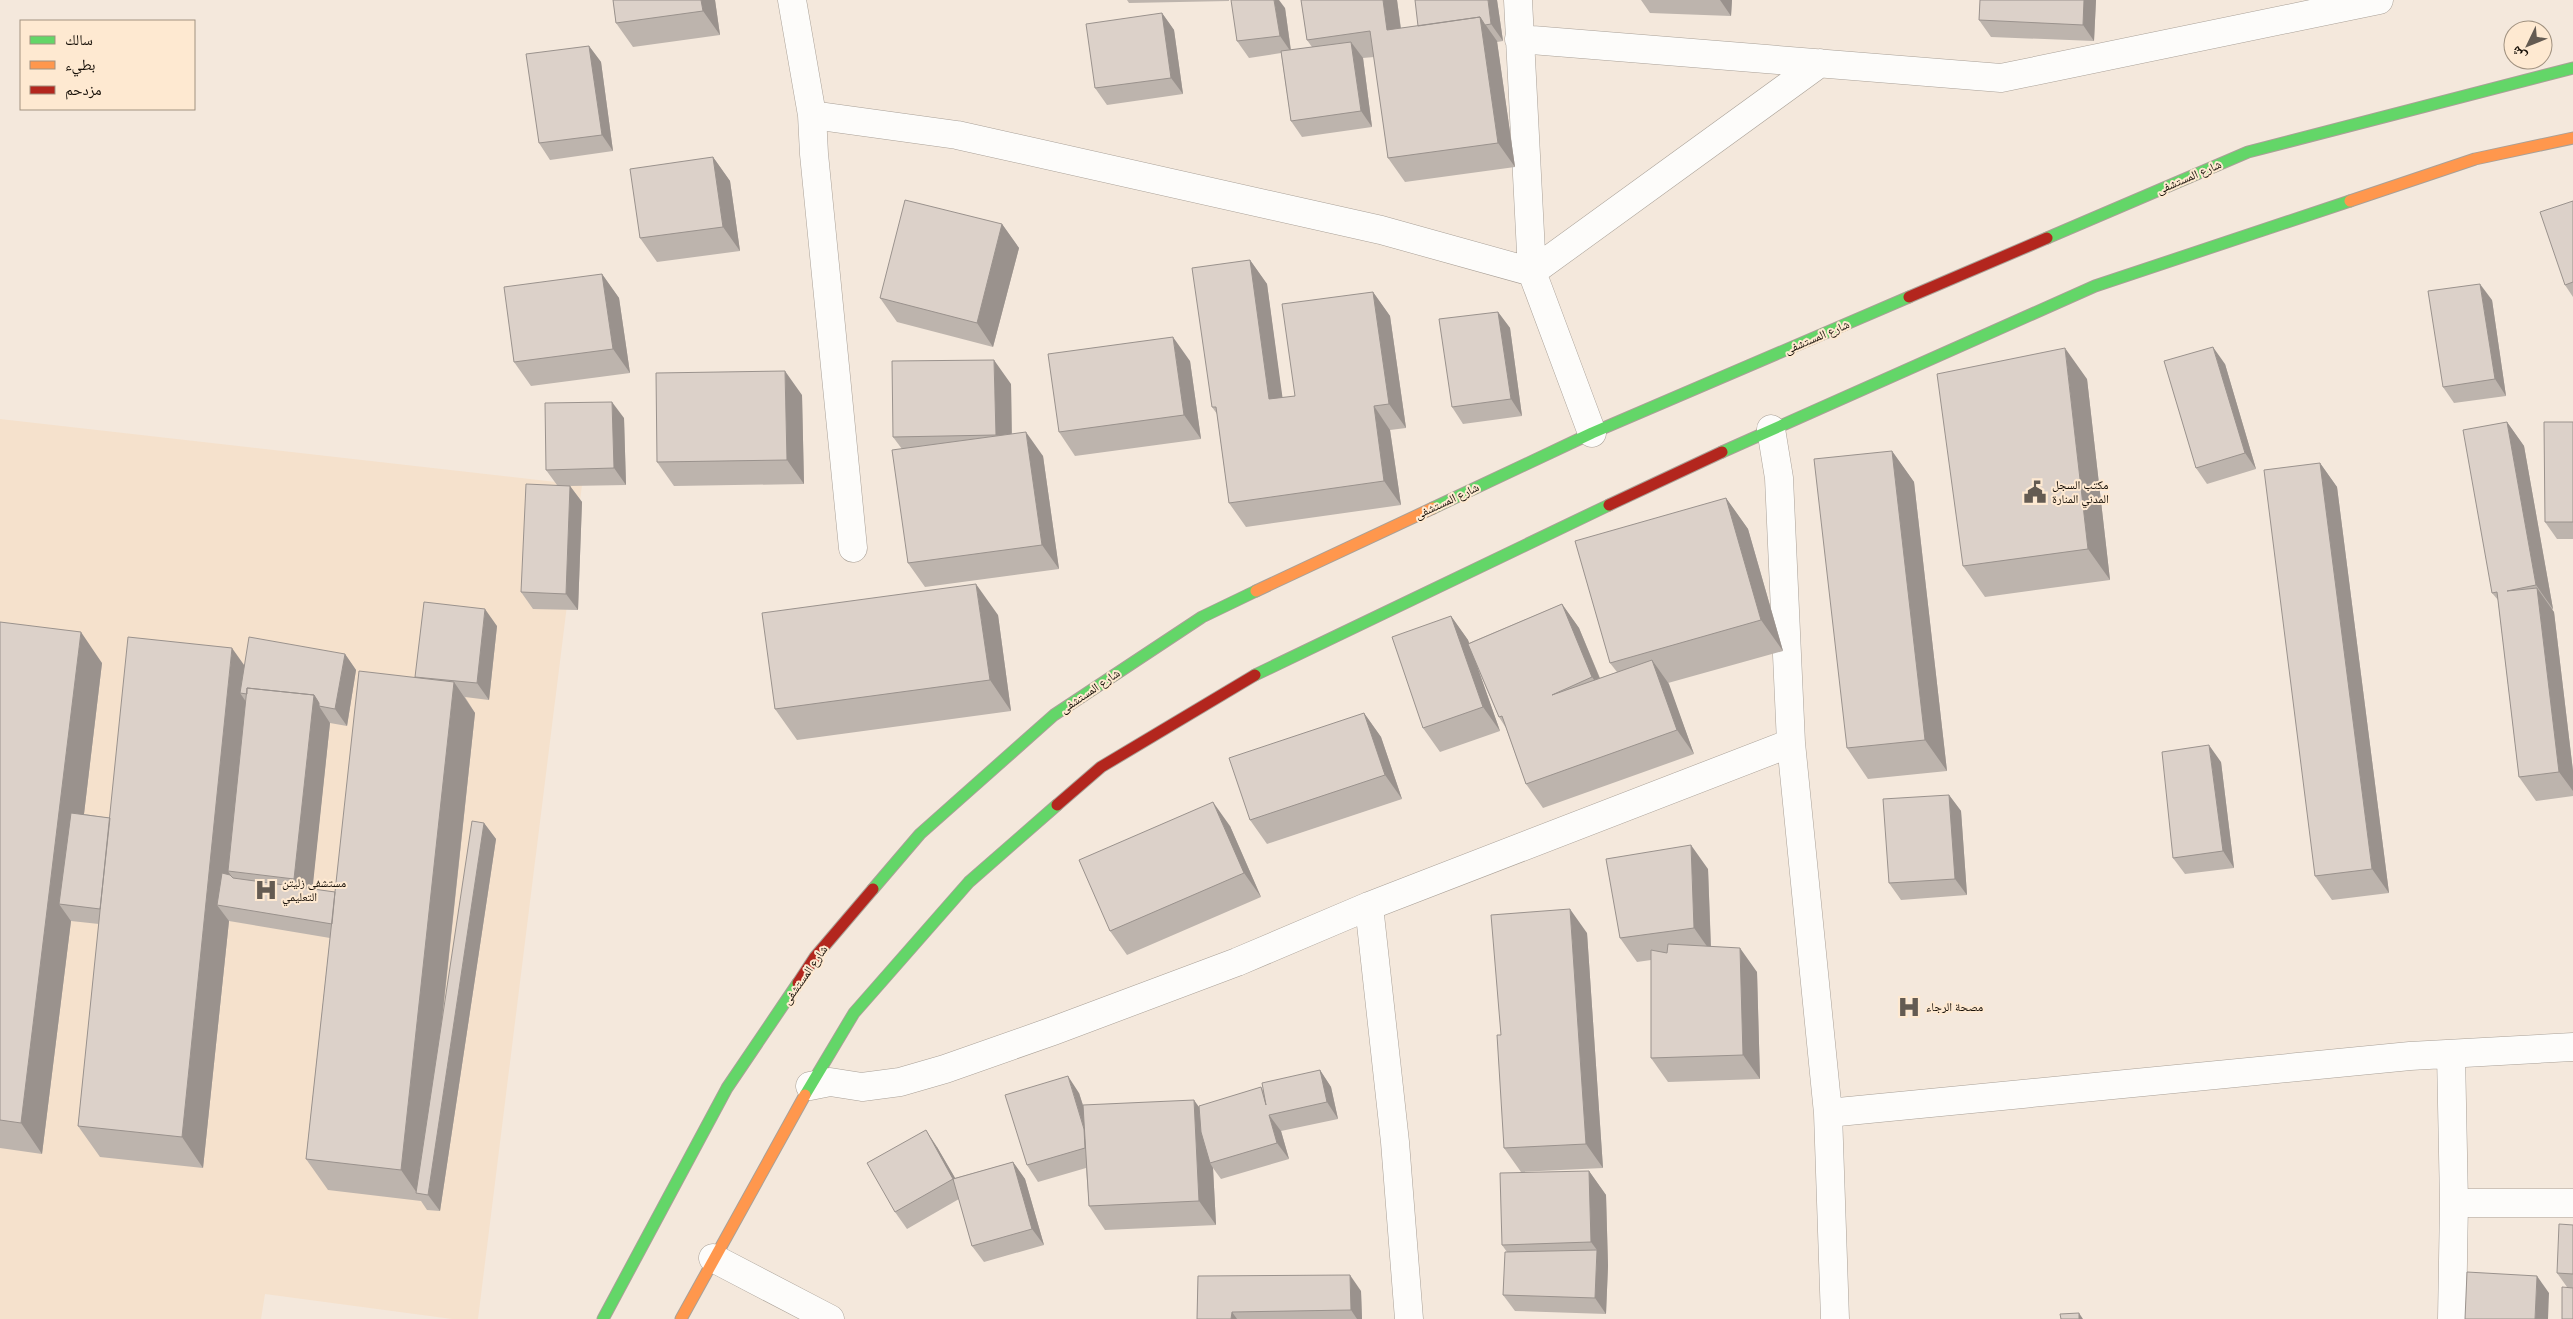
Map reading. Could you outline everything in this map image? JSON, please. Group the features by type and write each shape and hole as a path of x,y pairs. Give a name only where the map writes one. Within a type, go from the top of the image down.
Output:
{"main road":[{"name":"شارع المستشفى","path":"603,1319 738,1072 815,957 927,827 1054,715 1202,617 1592,433 2248,152 2573,68"},
{"path":"681,1319 713,1258 810,1086 854,1013 970,882 1101,767 1247,680 1514,549 1771,429 2095,286 2475,160 2573,138"}],"street":[{"path":"792,0 812,115 815,164 853,548"},
{"path":"1518,0 1532,272 1592,433"},
{"path":"1519,39 2001,78 2379,0"},
{"path":"1532,272 1820,63"},
{"path":"812,115 957,135 1381,230 1532,272"},
{"path":"1771,429 1778,478 1791,743 1828,1113 1835,1319"},
{"path":"810,1086 830,1082 862,1087 900,1082 945,1069 1237,962 1369,906 1791,743"},
{"path":"1369,906 1395,1142 1408,1319"},
{"path":"1828,1113 2410,1056 2573,1047"},
{"path":"2451,1054 2454,1203 2452,1319"},
{"path":"2454,1203 2573,1203"},
{"path":"713,1258 830,1319"}],"shaded area":[{"name":"مستشفى زليتن التعليمي","path":"0,419 582,485 478,1319 452,1319 265,1294 261,1319 0,1319"}],"building":[{"path":"613,0 701,0 703,11 616,23"},
{"path":"1231,0 1274,0 1280,36 1237,41"},
{"path":"1301,0 1383,0 1387,30 1480,17 1498,143 1388,158 1370,31 1307,40"},
{"path":"1415,0 1488,0 1491,24 1485,25 1480,17 1418,26"},
{"path":"1980,0 2084,0 2083,25 1979,20"},
{"path":"1162,13 1171,78 1095,88 1086,24"},
{"path":"1351,42 1361,111 1291,121 1281,51"},
{"path":"589,46 602,135 539,143 526,54"},
{"path":"713,157 723,227 640,238 630,169"},
{"path":"905,200 1002,224 977,323 880,298"},
{"path":"2573,201 2573,282 2565,285 2540,212"},
{"path":"1250,260 1269,399 1295,396 1282,304 1373,292 1389,404 1374,406 1384,481 1229,503 1216,407 1212,407 1192,268"},
{"path":"602,274 613,349 514,362 504,287"},
{"path":"2480,284 2495,379 2443,387 2428,291"},
{"path":"1498,312 1511,399 1452,407 1439,319"},
{"path":"1173,337 1184,415 1059,432 1048,354"},
{"path":"2213,347 2245,453 2196,468 2164,361"},
{"name":"مكتب السجل المدني المنارة","path":"2065,348 2088,549 1963,566 1937,374"},
{"path":"994,360 996,435 893,437 892,361"},
{"path":"785,371 787,460 657,462 656,373"},
{"path":"612,402 614,468 546,470 545,403"},
{"path":"2507,422 2536,585 2507,591 2537,588 2559,772 2519,777 2497,592 2492,593 2463,430"},
{"path":"2544,422 2573,422 2573,522 2545,522"},
{"path":"1026,432 1042,545 908,563 892,450"},
{"path":"1892,451 1925,740 1847,748 1814,459"},
{"path":"2320,463 2372,869 2315,876 2264,470"},
{"path":"526,484 570,486 566,594 521,592"},
{"path":"1726,498 1761,620 1610,663 1575,541"},
{"path":"976,584 990,680 775,709 762,613"},
{"path":"424,602 485,609 477,683 415,677"},
{"path":"1562,604 1592,677 1552,695 1652,660 1677,730 1526,784 1502,716 1499,717 1468,644"},
{"path":"1451,616 1483,707 1423,728 1392,637"},
{"path":"0,622 81,632 21,1123 0,1120"},
{"path":"128,637 232,648 182,1137 78,1126"},
{"path":"249,637 345,654 335,709 319,706 314,695 247,688 247,694 240,693"},
{"path":"359,671 454,682 401,1170 306,1159"},
{"path":"247,688 314,695 294,879 228,871"},
{"path":"1364,713 1385,775 1250,820 1229,758"},
{"path":"2209,745 2223,851 2173,858 2162,752"},
{"path":"1949,795 1955,879 1889,883 1883,799"},
{"path":"1213,802 1244,873 1110,931 1079,860"},
{"path":"71,813 110,818 100,909 59,904"},
{"path":"472,821 484,823 428,1195 416,1193"},
{"path":"1691,845 1694,928 1620,938 1606,859"},
{"path":"222,873 233,878 335,892 332,924 217,905"},
{"path":"1570,909 1586,1144 1504,1148 1497,1035 1501,1035 1491,915"},
{"path":"1668,944 1740,948 1743,1055 1651,1058 1651,950 1667,953"},
{"path":"1320,1070 1327,1102 1269,1115 1277,1143 1210,1163 1201,1132 1199,1106 1261,1087 1266,1105 1262,1083"},
{"path":"1068,1076 1084,1129 1085,1148 1027,1165 1005,1095"},
{"path":"1194,1100 1199,1201 1089,1206 1083,1105"},
{"path":"926,1130 953,1179 895,1212 867,1163"},
{"path":"1013,1162 1032,1229 972,1246 953,1179"},
{"path":"1589,1171 1591,1242 1502,1245 1500,1173"},
{"path":"2559,1224 2573,1225 2573,1274 2557,1273"},
{"path":"1597,1250 1595,1298 1503,1295 1505,1252"},
{"path":"2467,1272 2537,1276 2535,1319 2465,1319"},
{"path":"1350,1275 1351,1310 1232,1312 1231,1319 1197,1319 1198,1276"},
{"path":"2562,1287 2573,1288 2573,1319 2562,1319"},
{"path":"2079,1313 2079,1319 2061,1319 2060,1314"}],"traffic: fast":[{"path":"2047,238 2248,152 2573,68"},
{"path":"1722,452 2095,286 2350,201"},
{"path":"1433,508 1592,433 1909,297"},
{"path":"1255,675 1609,505"},
{"path":"873,889 920,834 1054,715 1202,617 1256,591"},
{"path":"805,1095 854,1013 969,882 1057,805"},
{"path":"603,1319 727,1088 798,983"}],"traffic: slow":[{"path":"2350,201 2475,159 2573,138"},
{"path":"1256,591 1433,508"},
{"path":"681,1319 805,1095"}],"traffic: jam":[{"path":"1909,297 2047,238"},
{"path":"1609,505 1722,452"},
{"path":"1057,805 1101,767 1255,675"},
{"path":"798,983 815,957 873,889"}],"place":[{"name":"مكتب السجل المدني المنارة","path":"2035,492"},
{"name":"مستشفى زليتن التعليمي","path":"266,890"},
{"name":"مصحة الرجاء","path":"1909,1007"}]}
